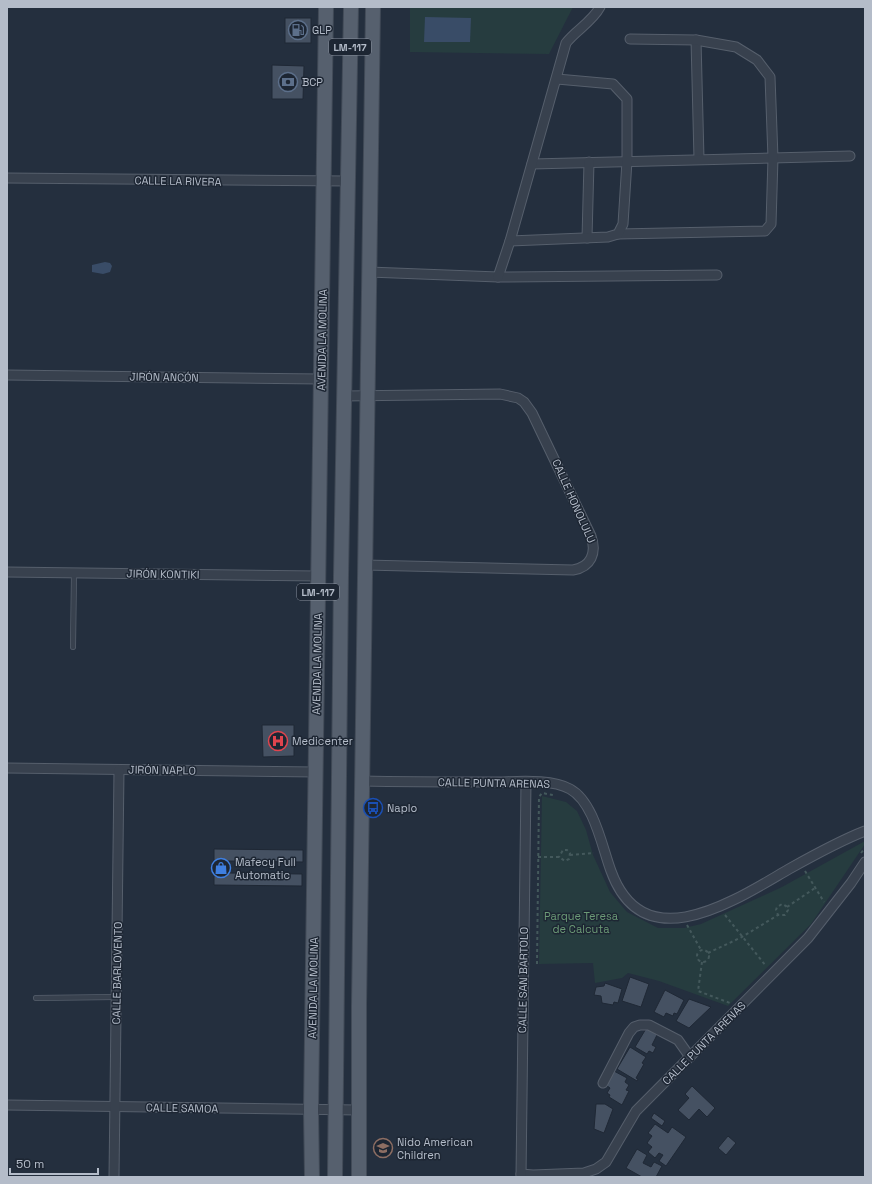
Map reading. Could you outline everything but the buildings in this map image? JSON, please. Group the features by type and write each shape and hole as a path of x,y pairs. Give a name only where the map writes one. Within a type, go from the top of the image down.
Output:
{"main road":[{"name":"AVENIDA LA MOLINA","path":"312,1177 311,1110 326,7"},
{"name":"AVENIDA LA MOLINA","path":"335,1177 344,396 351,7"},
{"name":"LM-117","path":"359,1177 358,1110 373,7"},
{"path":"350,86 372,101"}],"street":[{"path":"498,277 510,241 566,43 573,34 592,19 600,7"},
{"path":"510,241 608,237 618,234 765,232 771,224 774,158 770,77 757,60 736,47 696,40 630,39"},
{"path":"696,40 700,159"},
{"path":"557,79 614,84 627,99 623,224 618,234"},
{"path":"532,164 850,156"},
{"path":"587,238 589,162"},
{"name":"CALLE LA RIVERA","path":"7,178 348,181"},
{"path":"369,272 498,277 717,276"},
{"name":"JIRÓN ANCÓN","path":"7,375 321,379"},
{"name":"CALLE HONOLULU","path":"344,396 506,394 524,402 532,413 548,444 591,536 594,553 584,567 572,570 365,565"},
{"name":"JIRÓN KONTIKI","path":"7,572 318,576"},
{"name":"JIRÓN NAPLO","path":"7,768 316,772"},
{"name":"CALLE BARLOVENTO","path":"114,1177 119,770"},
{"name":"CALLE PUNTA ARENAS","path":"363,781 526,782 555,784 571,789 578,794 588,807 612,874 622,893 640,910 663,918 689,917 717,908 747,894 790,868 865,830"},
{"name":"CALLE SAN BARTOLO","path":"521,1175 526,782"},
{"name":"CALLE PUNTA ARENAS","path":"521,1175 584,1173 596,1169 606,1162 636,1111 808,938 865,862"},
{"path":"603,1083 629,1032 634,1027 640,1025 649,1025 678,1040 690,1057"},
{"name":"CALLE SAMOA","path":"7,1106 358,1110"}],"lane":[{"path":"73,647 74,573"},
{"path":"36,998 116,997"}],"path":[{"path":"537,964 539,798 542,793 554,795"},
{"path":"592,847 597,859"},
{"path":"559,857 561,851 564,850 569,852 570,855"},
{"path":"570,855 594,853"},
{"path":"538,857 559,857 565,861 569,859 570,855"},
{"path":"799,875 812,868"},
{"path":"805,871 826,904"},
{"path":"787,907 815,888"},
{"path":"778,915 776,910 778,905 782,904 787,907"},
{"path":"708,953 742,937 778,915 785,915 787,912 787,907"},
{"path":"723,913 770,970"},
{"path":"680,925 694,924"},
{"path":"687,925 701,950 705,950 708,953"},
{"path":"701,950 697,956 699,961 702,962"},
{"path":"702,962 708,960 708,953"},
{"path":"702,962 698,991 733,1004"}],"green space":[{"path":"410,7 573,7 549,54 410,52"},
{"name":"Parque Teresa de Calcuta","path":"542,796 566,802 577,811 586,830 593,855 610,892 627,912 658,928 684,928 701,924 782,887 865,841 865,844 811,924 728,1006 659,981 628,973 622,978 595,983 593,963 539,964"}],"water":[{"path":"425,17 471,18 470,42 424,42"},
{"path":"105,262 110,263 112,266 110,272 103,274 92,272 92,265"}],"place":[{"name":"GLP","path":"298,30"},
{"name":"BCP","path":"288,82"},
{"name":"Medicenter","path":"278,741"},
{"name":"Naplo","path":"373,808"},
{"name":"Mafecy Full Automatic","path":"221,868"},
{"name":"Nido American Children","path":"383,1148"}]}
